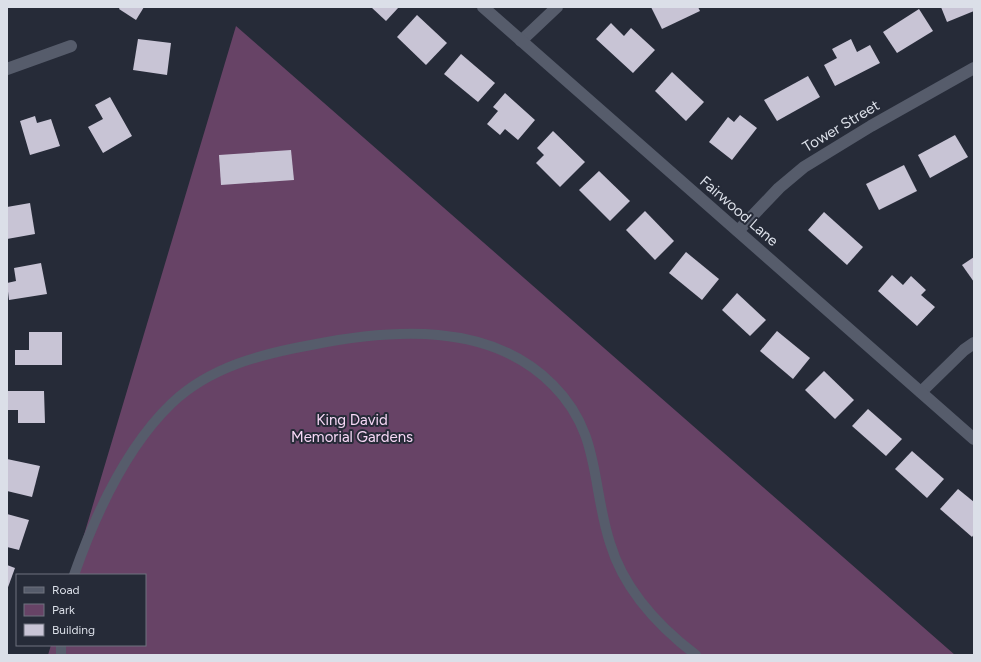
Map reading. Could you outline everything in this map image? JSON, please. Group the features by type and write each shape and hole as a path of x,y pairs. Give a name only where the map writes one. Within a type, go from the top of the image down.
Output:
{"street":[{"name":"Fairwood Lane","path":"483,7 974,438"},
{"path":"521,41 557,7"},
{"path":"7,70 71,46"},
{"name":"Tower Street","path":"738,231 779,188 804,167 871,126 974,68"},
{"path":"921,392 964,350 974,343"}],"lane":[{"path":"74,574 107,498 141,437 174,401 214,373 238,363 284,350 335,340 374,335 410,333 446,336 471,340 499,349 525,362 553,384 569,403 582,426 591,449 605,525 610,544 620,570 636,596 655,619 678,641 696,655"}],"green space":[{"name":"King David Memorial Gardens","path":"236,26 955,655 48,655 51,646 146,646 146,574 72,574"}],"building":[{"path":"120,7 144,7 136,20 119,9"},
{"path":"371,7 399,7 386,21"},
{"path":"651,7 698,7 700,11 662,29"},
{"path":"941,7 974,7 974,11 947,22"},
{"path":"919,9 933,31 897,53 883,32"},
{"path":"417,15 447,43 426,65 397,37"},
{"path":"611,23 624,36 631,28 655,50 633,73 596,39"},
{"path":"138,39 171,43 167,75 133,70"},
{"path":"851,39 857,52 870,45 880,63 835,86 824,65 837,58 832,49"},
{"path":"461,54 495,83 478,102 444,74"},
{"path":"672,72 704,102 686,121 655,91"},
{"path":"808,76 820,97 777,121 764,100"},
{"path":"505,93 535,120 518,140 505,129 500,135 487,124 498,111 493,107"},
{"path":"110,97 132,136 103,153 88,127 103,119 95,105"},
{"path":"740,115 757,128 732,160 709,142 728,117 734,122"},
{"path":"35,116 37,123 51,119 60,146 30,155 20,121"},
{"path":"553,131 585,162 560,187 536,163 544,155 537,148"},
{"path":"955,135 968,157 930,178 918,155"},
{"path":"291,150 294,180 221,185 219,155"},
{"path":"904,165 917,191 879,210 866,184"},
{"path":"599,171 630,201 610,221 579,190"},
{"path":"30,203 35,234 7,239 7,207"},
{"path":"645,211 674,241 655,260 626,230"},
{"path":"824,212 863,247 847,265 808,230"},
{"path":"686,252 719,279 702,300 669,273"},
{"path":"974,257 974,282 962,265"},
{"path":"41,263 47,294 9,300 7,283 16,281 14,268"},
{"path":"892,275 903,285 911,276 926,290 921,295 935,307 917,326 878,291"},
{"path":"737,293 766,320 750,336 722,310"},
{"path":"777,331 810,358 793,379 760,351"},
{"path":"29,332 62,332 62,365 15,365 15,350 29,350"},
{"path":"824,371 854,400 835,419 805,390"},
{"path":"8,391 44,391 45,423 18,423 18,410 8,410"},
{"path":"868,409 902,439 886,456 852,426"},
{"path":"912,451 944,479 927,498 895,469"},
{"path":"7,459 40,466 32,497 7,491"},
{"path":"958,489 974,502 974,534 972,537 940,509"},
{"path":"7,514 29,520 19,550 7,547"},
{"path":"7,565 15,568 7,590"}]}
